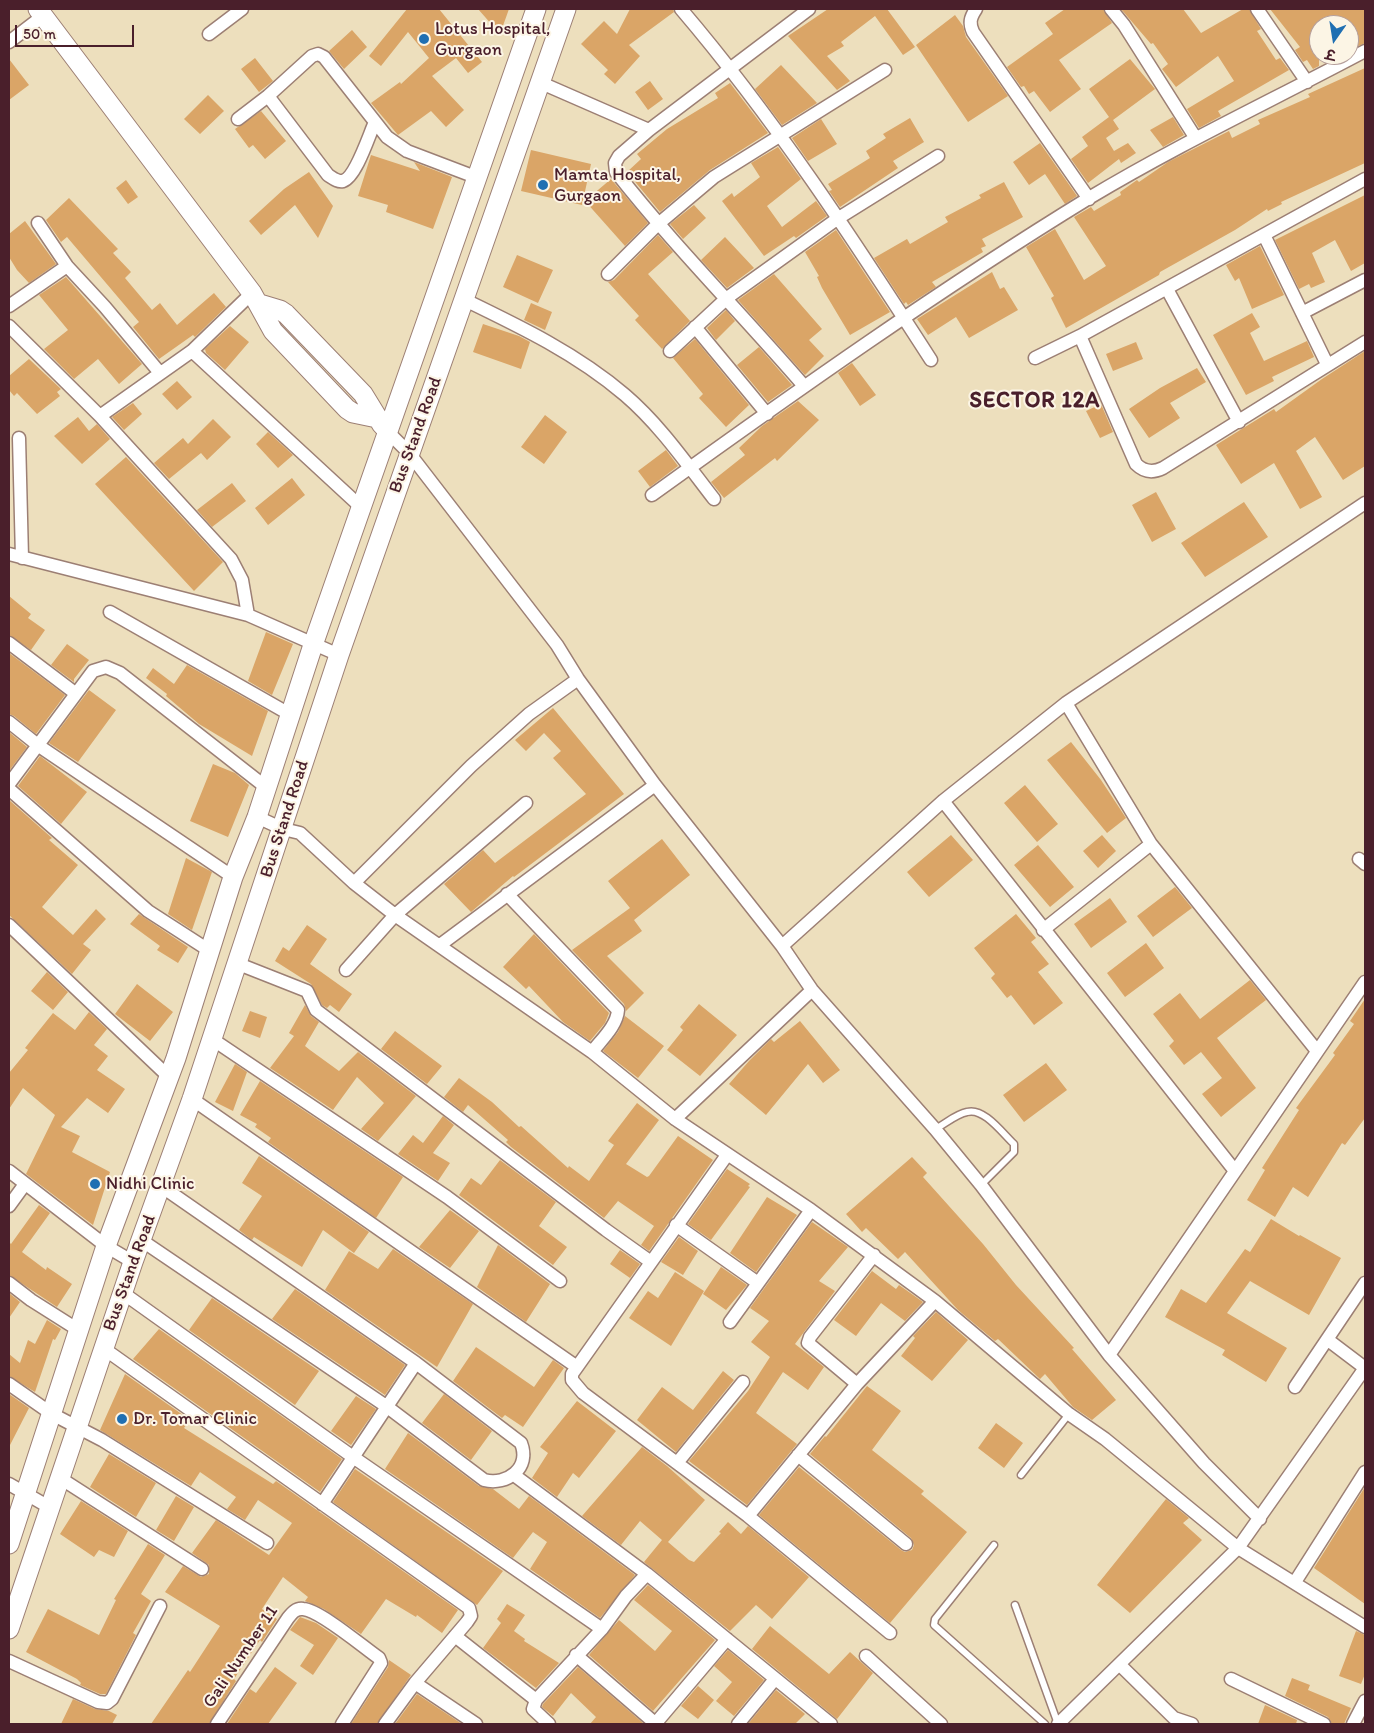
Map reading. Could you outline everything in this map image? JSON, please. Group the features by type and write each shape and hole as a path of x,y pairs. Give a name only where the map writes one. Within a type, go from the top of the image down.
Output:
{"street":[{"name":"Bus Stand Road","path":"9,1544 80,1331 106,1246 176,1058 233,877 258,817 314,642 389,433 536,9"},
{"name":"Bus Stand Road","path":"9,1630 132,1262 202,1071 339,655 566,9"},
{"path":"681,9 732,68 838,219 931,360"},
{"path":"804,386 727,298 657,225 616,172 615,163 620,156 649,130 809,9"},
{"path":"976,9 971,16 970,24 974,32 1089,199"},
{"path":"1111,9 1124,25 1195,137"},
{"path":"1257,9 1307,82"},
{"path":"209,34 240,10"},
{"path":"9,42 41,12 256,298 273,331 347,409 353,413 377,418 409,453 558,645 578,680 655,785 782,946 812,990 936,1129 981,1185 1109,1354 1204,1463 1260,1519"},
{"path":"652,495 804,386 904,318 1089,199 1195,137 1365,52"},
{"path":"238,120 312,56 318,54 324,57 387,138 407,151 478,178"},
{"path":"608,274 657,225 714,177 885,70"},
{"path":"539,82 649,130"},
{"path":"268,96 328,175 337,181 344,181 353,173 375,122"},
{"path":"670,351 727,298 838,219 938,156"},
{"path":"1035,358 1167,289 1365,179"},
{"path":"38,224 67,266 105,307 160,373"},
{"path":"1264,235 1327,364"},
{"path":"9,306 67,266"},
{"path":"1302,313 1365,280"},
{"path":"1167,289 1239,422"},
{"path":"100,416 192,351 256,298"},
{"path":"465,300 548,340 625,395 671,442 714,499"},
{"path":"9,326 100,416 231,559 242,580 248,615"},
{"path":"695,327 767,414"},
{"path":"1080,336 1136,464 1141,469 1156,471 1239,422 1327,364 1365,342"},
{"path":"192,351 362,508"},
{"path":"19,438 22,558"},
{"path":"782,946 943,801 1066,703 1365,503"},
{"path":"9,554 248,615 314,642 339,655"},
{"path":"110,612 291,715"},
{"path":"9,643 75,693"},
{"path":"9,784 39,746 92,671 106,667 120,673 267,788"},
{"path":"354,883 483,755 529,714 578,680"},
{"path":"1066,703 1150,844 1317,1051"},
{"path":"9,722 39,746 233,877"},
{"path":"440,945 655,785"},
{"path":"9,789 148,912 210,951"},
{"path":"943,801 1235,1171"},
{"path":"346,970 395,915 526,803"},
{"path":"258,817 283,829 300,833 354,883 395,915 592,1052 675,1118 726,1155 811,1210 935,1301 1070,1414 1113,1446 1238,1548 1365,1627"},
{"path":"1043,930 1150,844"},
{"path":"507,894 618,1010 618,1018 592,1052"},
{"path":"9,925 169,1077"},
{"path":"236,963 307,990 316,1010 651,1262"},
{"path":"1109,1354 1365,982"},
{"path":"675,1118 812,990"},
{"path":"212,1039 447,1197 560,1281"},
{"path":"176,1058 202,1071"},
{"path":"192,1099 577,1367"},
{"path":"726,1155 572,1374 572,1380 576,1387 748,1516 890,1633"},
{"path":"9,1171 106,1246 132,1262"},
{"path":"9,1206 25,1184"},
{"path":"141,1240 386,1406 484,1480 499,1482 514,1475 520,1467 524,1451 521,1443 416,1363 161,1186"},
{"path":"730,1322 811,1210"},
{"path":"676,1225 758,1283"},
{"path":"857,1384 808,1343 874,1256"},
{"path":"9,1284 80,1331"},
{"path":"1295,1388 1365,1284"},
{"path":"123,1292 352,1457 602,1629"},
{"path":"748,1516 857,1384 935,1301"},
{"path":"1058,1724 1120,1666 1238,1548 1260,1519 1365,1368 1328,1340"},
{"path":"103,1348 469,1608 471,1616 415,1683 385,1724"},
{"path":"322,1504 416,1363"},
{"path":"677,1463 743,1382"},
{"path":"9,1384 52,1414 77,1426 267,1543"},
{"path":"798,1455 906,1544"},
{"path":"514,1475 647,1574 831,1724"},
{"path":"60,1478 202,1569"},
{"path":"1295,1582 1363,1480"},
{"path":"9,1484 49,1507"},
{"path":"549,1724 533,1709 536,1700 602,1629 626,1596 647,1574"},
{"path":"9,1661 98,1702 107,1703 112,1699 160,1606"},
{"name":"Gali Number 11","path":"217,1724 294,1610 303,1608 316,1613 378,1658 381,1663 342,1724"},
{"path":"454,1636 536,1700"},
{"path":"576,1655 656,1724 727,1639"},
{"path":"866,1656 941,1724"},
{"path":"1120,1666 1175,1721 1192,1724"},
{"path":"738,1724 775,1678"},
{"path":"1231,1679 1324,1724"},
{"path":"415,1683 476,1724"},
{"path":"1353,1724 1365,1701"}],"lane":[{"path":"936,1129 966,1112 974,1111 981,1114 1014,1144 1014,1152 981,1185"},
{"path":"1022,1475 1070,1414"},
{"path":"994,1545 935,1619 934,1625 1045,1724"},
{"path":"1015,1605 1058,1724"}],"building":[{"path":"407,9 439,9 482,62 468,73 456,58 432,76 464,110 446,127 431,111 398,135 371,103 400,82 401,84 429,58 408,32 381,66 369,56"},
{"path":"478,9 509,9 500,34"},
{"path":"630,9 673,9 674,12 629,45 640,56 615,84 604,74 608,70 581,44 604,21 617,34"},
{"path":"828,9 887,9 915,47 903,55 875,16 841,42 844,46 827,56 850,81 837,90 788,36"},
{"path":"1065,9 1103,9 1112,23 1059,60 1081,89 1050,112 1034,91 1029,94 1024,86 1021,87 1007,67 1053,34 1045,23"},
{"path":"1121,9 1183,9 1201,33 1243,9 1249,9 1261,29 1257,31 1276,60 1280,58 1289,70 1218,111 1221,116 1199,128 1187,109 1234,81 1218,56 1176,87 1162,69 1168,64 1153,43 1151,44"},
{"path":"1270,9 1365,9 1365,43 1359,46 1359,15 1309,15 1309,63 1307,60 1303,62 1295,50 1300,47"},
{"path":"955,15 963,26 966,37 1008,96 968,122 916,45"},
{"path":"352,30 367,47 344,69 329,51"},
{"path":"255,58 273,81 259,92 241,69"},
{"path":"9,59 29,85 9,100"},
{"path":"1130,59 1155,89 1113,120 1119,129 1106,138 1114,151 1128,143 1136,153 1121,163 1119,159 1088,183 1071,159 1088,146 1082,137 1109,117 1089,89"},
{"path":"781,65 817,103 782,125 755,89"},
{"path":"1310,65 1319,65 1319,66 1313,69"},
{"path":"1365,68 1365,163 1281,202 1282,204 1268,211 1267,209 1235,230 1160,272 1159,275 1066,328 1051,298 1054,296 1026,247 1055,229 1084,280 1106,266 1074,217 1091,207 1094,211 1121,195 1120,192 1137,180 1139,182 1168,162 1229,131 1232,138 1260,124 1258,120 1310,97 1308,94"},
{"path":"650,81 663,99 648,110 635,92"},
{"path":"730,83 768,133 710,170 660,212 627,172 641,159 637,154 667,129 718,98 715,93"},
{"path":"208,95 224,111 200,134 184,119"},
{"path":"261,111 286,141 265,159 253,145 249,148 235,129"},
{"path":"1173,117 1184,135 1163,147 1150,130"},
{"path":"910,118 924,142 893,161 898,168 840,207 829,191 832,190 828,184 870,158 866,151 886,138 883,134"},
{"path":"821,119 837,144 808,161 792,138"},
{"path":"1040,143 1077,196 1065,204 1045,174 1029,185 1013,162"},
{"path":"778,147 801,179 767,206 782,227 816,201 827,216 796,238 794,236 764,256 722,201 732,193 734,197 760,177 751,163"},
{"path":"531,150 591,164 582,205 521,191"},
{"path":"371,155 420,171 414,162 452,177 433,229 386,212 388,205 358,196"},
{"path":"309,172 333,206 318,238 295,205 261,235 249,221 284,189"},
{"path":"611,179 648,223 625,246 585,201"},
{"path":"126,180 138,197 128,204 116,188"},
{"path":"1004,182 1023,217 982,239 986,246 981,248 983,252 932,282 936,287 908,305 906,302 904,304 874,258 907,239 910,244 948,222 945,217 981,198 979,195"},
{"path":"1365,195 1365,263 1351,271 1335,240 1312,253 1325,282 1311,288 1309,284 1299,289 1275,240"},
{"path":"69,198 118,249 113,253 131,272 125,278 152,310 160,303 177,325 214,293 226,307 195,337 193,335 159,359 133,327 139,322 67,237 61,242 46,220"},
{"path":"694,205 706,218 683,239 670,224"},
{"path":"25,221 56,264 29,283 17,270 9,257 9,234"},
{"path":"836,230 890,312 850,335 822,288 817,277 819,276 805,252"},
{"path":"658,235 673,252 648,274 690,321 662,349 635,320 639,316 608,282 614,280"},
{"path":"725,237 754,268 727,288 701,260"},
{"path":"1260,246 1284,295 1252,309 1239,278 1235,281 1226,265"},
{"path":"517,255 553,270 538,303 503,287"},
{"path":"992,272 1000,289 1004,287 1018,310 969,338 956,317 928,335 917,319"},
{"path":"774,274 822,329 809,340 824,356 805,375 738,300"},
{"path":"66,277 142,364 119,384 98,359 74,379 44,349 68,330 39,295"},
{"path":"531,303 552,312 545,330 524,320"},
{"path":"726,310 735,321 716,340 707,328"},
{"path":"1252,313 1260,327 1250,333 1264,361 1307,341 1314,357 1272,377 1274,381 1246,395 1213,335"},
{"path":"483,324 519,336 530,342 521,369 473,352"},
{"path":"230,326 249,342 225,370 206,353 205,349"},
{"path":"695,339 749,405 726,427 699,398 703,394 673,358"},
{"path":"1136,342 1143,359 1113,371 1106,354"},
{"path":"759,347 792,385 768,402 737,365"},
{"path":"1365,351 1365,466 1343,480 1315,437 1296,451 1322,497 1300,509 1274,463 1241,484 1216,445 1274,409 1276,412"},
{"path":"29,359 61,389 57,392 60,396 37,414 17,393 14,396 9,390 9,376"},
{"path":"852,363 876,395 860,406 838,373"},
{"path":"1197,368 1206,382 1170,403 1180,418 1149,438 1129,409 1160,388"},
{"path":"177,381 192,397 177,410 162,394"},
{"path":"798,401 819,420 777,461 775,458 724,498 711,482 745,455 739,448 762,426"},
{"path":"133,403 142,414 124,430 112,417"},
{"path":"1101,404 1113,432 1100,438 1086,411"},
{"path":"545,415 567,432 544,464 521,447"},
{"path":"78,417 89,431 97,424 110,439 82,464 54,436"},
{"path":"213,419 231,437 207,460 201,453 169,479 154,463 183,438 188,444"},
{"path":"268,432 293,455 278,468 256,444"},
{"path":"666,450 678,466 650,487 638,471"},
{"path":"126,457 223,562 194,591 95,484"},
{"path":"292,478 305,495 268,525 255,508"},
{"path":"232,483 246,501 212,527 197,510"},
{"path":"1156,492 1176,529 1152,542 1132,505"},
{"path":"1244,502 1268,537 1205,577 1181,543"},
{"path":"9,596 31,614 28,618 45,630 31,650 9,635"},
{"path":"266,632 293,644 272,695 248,681"},
{"path":"67,644 89,660 74,679 74,682 51,665"},
{"path":"9,653 65,695 36,734 9,714"},
{"path":"187,665 268,711 252,756 199,724 166,696 167,694 146,678 153,668 174,684"},
{"path":"89,690 116,710 78,762 49,743"},
{"path":"553,708 624,794 513,876 471,912 444,884 483,850 495,863 586,794 553,758 561,751 544,733 526,751 515,740"},
{"path":"9,732 27,747 9,771"},
{"path":"1071,742 1101,780 1126,818 1107,833 1047,760"},
{"path":"40,756 87,792 61,824 18,786"},
{"path":"213,764 235,773 249,785 228,837 190,821"},
{"path":"1025,785 1058,824 1037,842 1004,803"},
{"path":"9,800 52,838 49,840 78,865 42,907 73,935 96,909 106,919 83,944 91,950 72,974 9,915"},
{"path":"951,835 973,860 929,897 907,872"},
{"path":"1102,835 1116,851 1098,868 1083,851"},
{"path":"662,839 690,875 634,920 642,931 607,956 644,993 626,1011 624,1004 572,950 630,908 608,881"},
{"path":"1038,845 1074,887 1050,907 1014,865"},
{"path":"186,858 212,872 192,930 168,914"},
{"path":"1175,887 1192,908 1153,937 1137,916"},
{"path":"1110,898 1127,922 1091,948 1074,924"},
{"path":"139,914 188,947 178,963 157,950 160,946 130,924"},
{"path":"1016,914 1036,938 1031,942 1049,964 1038,972 1063,1003 1034,1025 1011,995 1007,998 991,978 995,974 974,948"},
{"path":"307,925 327,939 310,964 352,994 339,1012 330,1005 327,1008 322,1005 311,984 275,961 283,947 289,951"},
{"path":"534,934 609,1013 605,1023 590,1041 563,1022 529,986 526,989 503,967"},
{"path":"1146,943 1164,968 1125,997 1107,973"},
{"path":"47,972 68,992 53,1010 31,991"},
{"path":"1250,980 1266,1000 1217,1038 1256,1088 1221,1117 1202,1094 1222,1078 1201,1052 1184,1065 1169,1046 1174,1041 1153,1014 1180,993 1200,1019"},
{"path":"137,984 173,1012 150,1041 115,1014"},
{"path":"1365,999 1365,1118 1345,1145 1342,1143 1308,1197 1293,1187 1275,1217 1247,1200 1265,1170 1262,1168 1299,1110 1296,1108 1335,1055 1333,1053 1354,1024 1350,1021"},
{"path":"699,1004 737,1035 700,1076 667,1050 683,1030 680,1027"},
{"path":"305,1005 311,1016 319,1022 305,1046 339,1071 358,1052 416,1096 378,1141 361,1129 384,1103 357,1077 333,1110 270,1068 294,1036 289,1033"},
{"path":"250,1011 267,1017 260,1038 242,1031"},
{"path":"89,1012 107,1029 94,1045 108,1056 97,1070 125,1089 108,1113 87,1098 61,1127 80,1136 72,1152 110,1172 93,1225 26,1174 55,1115 23,1088 9,1109 9,1073 28,1050 25,1048 53,1013 75,1030"},
{"path":"625,1016 664,1046 638,1078 603,1051 618,1032"},
{"path":"800,1021 840,1070 823,1083 808,1064 766,1115 729,1084 771,1039 774,1042"},
{"path":"395,1031 442,1066 427,1084 381,1049"},
{"path":"1046,1063 1067,1090 1024,1122 1003,1095"},
{"path":"235,1064 247,1072 233,1111 215,1102"},
{"path":"459,1078 492,1102 568,1168 569,1166 589,1181 614,1145 608,1141 637,1103 659,1120 626,1164 647,1177 649,1176 678,1136 713,1160 649,1251 641,1245 654,1226 618,1201 604,1218 511,1147 506,1142 508,1140 468,1105 463,1112 444,1097"},
{"path":"260,1081 403,1177 376,1218 268,1142 271,1138 255,1127 257,1124 240,1115"},
{"path":"443,1116 454,1125 433,1153 450,1163 438,1181 398,1154 413,1135 423,1143"},
{"path":"259,1156 369,1232 354,1253 323,1230 302,1267 254,1237 252,1240 239,1230 262,1196 242,1183"},
{"path":"912,1157 927,1173 923,1177 983,1244 1016,1285 1074,1348 1072,1349 1116,1400 1092,1420 1073,1407 1045,1374 1040,1379 998,1339 995,1341 958,1310 905,1252 898,1259 866,1228 862,1232 846,1214"},
{"path":"500,1160 556,1202 539,1226 567,1247 553,1265 459,1195 471,1178 481,1185"},
{"path":"727,1169 750,1184 748,1186 750,1187 711,1240 688,1224"},
{"path":"767,1197 797,1215 756,1272 730,1253"},
{"path":"39,1205 50,1213 22,1252 46,1270 47,1267 72,1284 57,1307 9,1275 9,1242 11,1244"},
{"path":"450,1210 479,1231 450,1268 419,1247"},
{"path":"1271,1219 1341,1258 1309,1315 1250,1281 1227,1313 1287,1348 1266,1382 1222,1355 1225,1350 1165,1317 1181,1289 1206,1303 1245,1249 1250,1252"},
{"path":"812,1222 848,1247 819,1281 835,1291 795,1344 824,1367 808,1390 783,1372 756,1413 797,1444 747,1505 689,1461 748,1391 770,1357 751,1342 769,1321 750,1308"},
{"path":"679,1237 698,1251 683,1275 661,1262"},
{"path":"498,1245 550,1284 526,1322 477,1287"},
{"path":"393,1249 473,1304 437,1367 325,1290 349,1251 378,1269"},
{"path":"620,1250 640,1264 630,1278 610,1264"},
{"path":"721,1267 747,1285 726,1310 703,1294"},
{"path":"872,1271 896,1289 899,1285 923,1302 905,1321 881,1303 856,1336 834,1320"},
{"path":"675,1272 704,1291 671,1346 629,1318 648,1291 658,1298"},
{"path":"295,1289 405,1365 385,1395 272,1319"},
{"path":"9,1293 20,1302 9,1318"},
{"path":"212,1298 319,1371 295,1405 189,1330"},
{"path":"936,1312 968,1340 932,1381 901,1356 915,1338 913,1336"},
{"path":"47,1320 61,1329 55,1340 53,1339 35,1392 9,1376 9,1354 20,1363 28,1340 35,1344"},
{"path":"159,1329 342,1459 320,1492 133,1359"},
{"path":"476,1347 534,1387 553,1360 564,1368 523,1427 505,1415 502,1418 453,1381"},
{"path":"723,1371 734,1380 676,1452 637,1420 662,1387 693,1410"},
{"path":"125,1374 190,1420 184,1428 273,1484 276,1481 458,1610 442,1633 417,1615 416,1617 386,1599 361,1634 324,1609 305,1601 308,1597 283,1577 262,1609 277,1619 262,1642 260,1640 234,1679 236,1681 209,1724 151,1724 188,1670 190,1672 220,1626 165,1592 183,1566 201,1577 209,1574 209,1565 192,1553 216,1520 269,1555 292,1523 258,1500 245,1520 227,1509 236,1497 200,1472 191,1486 100,1430"},
{"path":"867,1386 901,1411 872,1450 924,1491 921,1494 967,1532 890,1623 759,1515 799,1467 901,1550 905,1552 912,1550 914,1545 911,1538 810,1454"},
{"path":"9,1394 29,1408 9,1447"},
{"path":"444,1394 492,1431 471,1460 422,1423"},
{"path":"356,1396 376,1409 351,1445 331,1431"},
{"path":"577,1401 616,1431 579,1478 573,1473 557,1497 532,1478 548,1453 540,1447"},
{"path":"996,1423 1023,1443 1004,1468 978,1448"},
{"path":"408,1433 479,1486 493,1489 519,1509 529,1496 635,1575 600,1618 530,1569 547,1542 533,1532 513,1558 385,1469"},
{"path":"642,1447 667,1466 705,1500 668,1542 689,1560 694,1562 721,1533 719,1532 728,1522 741,1534 748,1526 809,1577 772,1619 756,1605 730,1631 644,1562 662,1540 640,1521 621,1545 582,1516"},
{"path":"109,1454 156,1483 136,1517 90,1487"},
{"path":"355,1469 503,1571 477,1605 333,1502"},
{"path":"1365,1487 1365,1604 1314,1568"},
{"path":"176,1496 194,1507 174,1541 156,1530"},
{"path":"1166,1499 1189,1518 1183,1523 1202,1540 1130,1613 1097,1585"},
{"path":"81,1501 128,1531 114,1557 99,1550 94,1557 60,1534"},
{"path":"148,1544 165,1555 141,1594 151,1601 133,1633 136,1635 106,1694 100,1694 80,1685 81,1683 77,1679 26,1652 48,1609 99,1635 116,1600 114,1599"},
{"path":"648,1585 715,1640 653,1711 589,1655 619,1620 655,1651 672,1631 634,1600"},
{"path":"507,1604 525,1615 514,1631 525,1639 524,1641 559,1663 536,1688 483,1648 501,1623 497,1619"},
{"path":"300,1617 316,1623 338,1638 313,1675 300,1666 314,1645 290,1630"},
{"path":"770,1626 829,1674 850,1652 873,1673 837,1719 752,1649"},
{"path":"1356,1631 1365,1635 1365,1674 1361,1684 1339,1676"},
{"path":"728,1650 764,1680 734,1716 716,1701 732,1682 714,1666"},
{"path":"389,1660 411,1675 377,1724 351,1724 388,1667"},
{"path":"275,1667 297,1683 268,1724 227,1724 250,1689 256,1693"},
{"path":"578,1667 643,1723 590,1724 596,1717 571,1693 553,1716 542,1707"},
{"path":"1292,1678 1310,1685 1308,1690 1351,1708 1344,1724 1332,1724 1328,1717 1285,1696"},
{"path":"698,1686 714,1700 698,1719 681,1706"},
{"path":"776,1690 805,1714 795,1724 748,1724"},
{"path":"417,1694 462,1724 395,1724"},
{"path":"73,1699 95,1709 109,1711 117,1715 112,1724 61,1724"},
{"path":"1265,1705 1297,1720 1296,1724 1258,1724"}],"place":[{"name":"Lotus Hospital, Gurgaon","path":"424,39"},
{"name":"Mamta Hospital, Gurgaon","path":"543,185"},
{"name":"Nidhi Clinic","path":"95,1184"},
{"name":"Dr. Tomar Clinic","path":"122,1419"}],"district":[{"name":"SECTOR 12A","path":"1035,401"}]}
